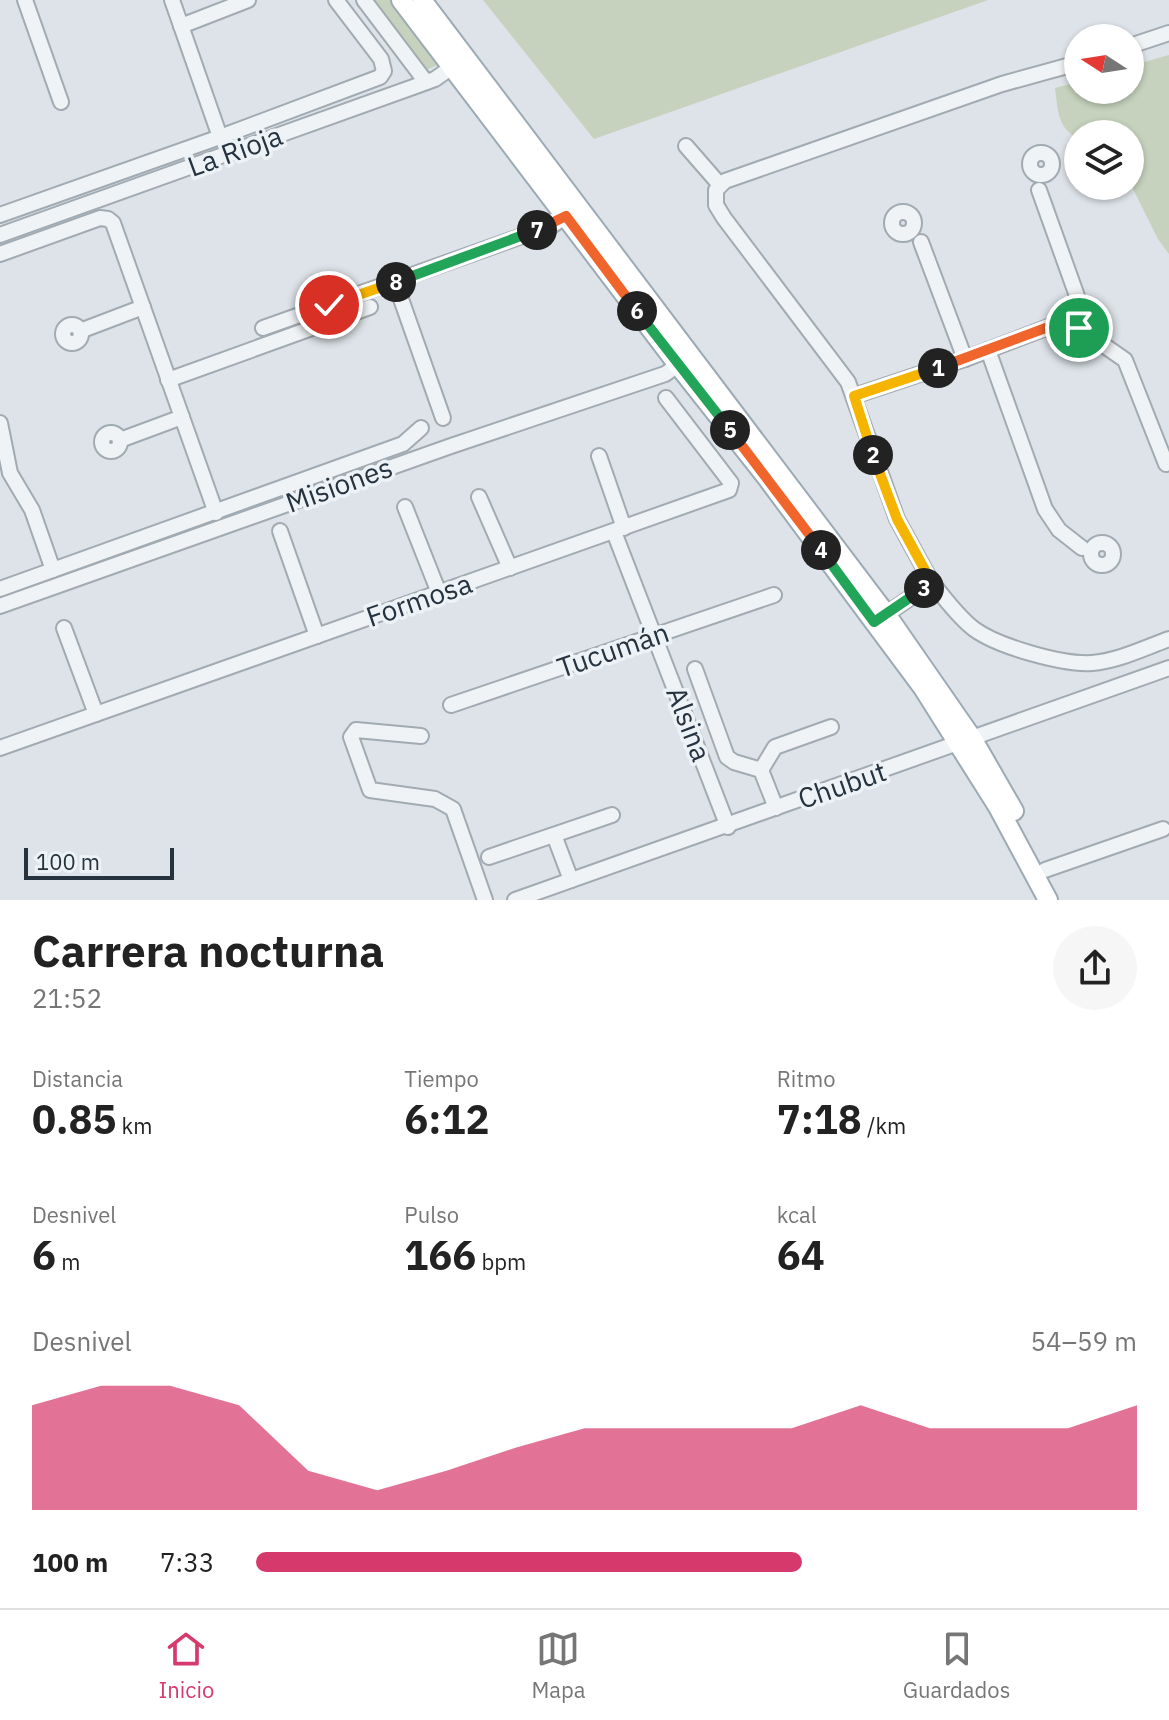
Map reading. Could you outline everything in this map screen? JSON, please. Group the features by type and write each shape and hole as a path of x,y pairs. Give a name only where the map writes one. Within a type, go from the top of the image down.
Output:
{"main road":[{"path":"401,0 459,62 880,618 966,741 1061,900"},
{"path":"422,0 459,62 566,216 678,365 880,618"},
{"path":"966,741 1048,900"}],"street":[{"path":"25,0 61,102"},
{"path":"172,0 220,137"},
{"path":"181,26 248,0"},
{"path":"0,215 380,77 384,71 381,59 336,0"},
{"path":"364,0 426,82"},
{"path":"1144,41 1169,33"},
{"name":"La Rioja","path":"0,235 426,82 459,62"},
{"path":"1064,67 1002,84 720,185 714,197 716,205 841,370 854,396 897,519 926,587 976,631 998,642 1076,663 1101,662 1169,639"},
{"path":"686,146 720,185"},
{"path":"1038,172 1039,190 1077,296 1079,328"},
{"path":"263,328 553,225 566,216"},
{"path":"0,254 100,218 113,223 216,513"},
{"path":"911,228 921,242 965,359"},
{"path":"395,282 443,418"},
{"path":"80,331 143,307"},
{"path":"168,380 370,307"},
{"path":"854,396 1059,323 1079,328 1125,360 1168,468"},
{"path":"988,350 1045,509 1059,530 1090,550"},
{"name":"Misiones","path":"0,606 436,451 665,374 678,365"},
{"name":"Formosa","path":"0,748 732,488 666,398"},
{"path":"120,440 182,417"},
{"path":"0,423 10,473 28,502 53,570"},
{"path":"0,589 403,444 421,428"},
{"name":"Alsina","path":"599,456 619,530 728,827"},
{"path":"479,497 510,568"},
{"path":"405,507 439,593"},
{"path":"280,531 317,636"},
{"path":"880,618 926,587"},
{"name":"Tucumán","path":"451,705 774,595"},
{"path":"64,628 96,714"},
{"name":"Chubut","path":"515,900 728,827 1169,668"},
{"path":"695,669 727,757 761,770"},
{"path":"761,770 775,747 831,727"},
{"path":"421,736 356,730 351,737 370,790 435,799 453,809 485,900"},
{"path":"761,770 776,808"},
{"path":"489,857 612,815"},
{"path":"1045,870 1163,829"},
{"path":"554,835 571,880"}],"green space":[{"path":"368,0 392,0 393,6 421,43 429,45 442,63 424,71"},
{"path":"483,0 988,0 594,139"},
{"path":"1169,55 1169,254 1138,200 1144,200 1144,120 1064,120 1064,126 1055,88 1064,86 1064,104 1144,104 1144,62"}],"route":[{"path":"329,305 553,225 566,216 874,622 932,583 897,519 854,396 1059,323 1079,328"}]}
